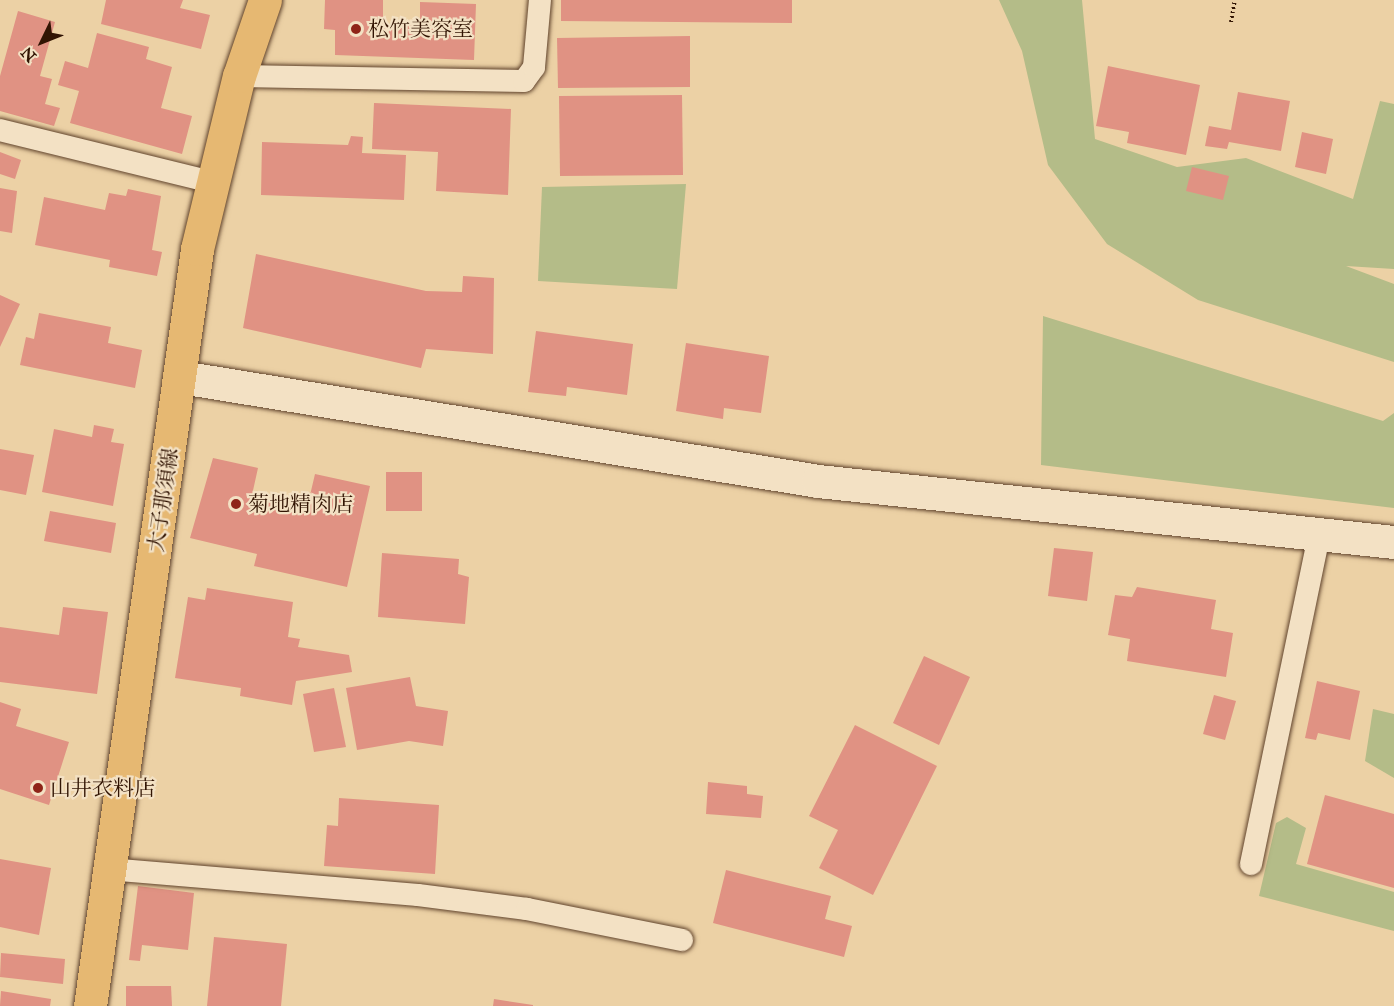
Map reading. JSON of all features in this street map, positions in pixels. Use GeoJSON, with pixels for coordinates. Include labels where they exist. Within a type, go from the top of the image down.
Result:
{"type":"FeatureCollection","features":[{"type":"Feature","properties":{"kind":"main road","name":"大子那須線"},"geometry":{"type":"LineString","coordinates":[[90,1006],[108,869],[212,182],[239,76],[265,0]]}},
{"type":"Feature","properties":{"kind":"street"},"geometry":{"type":"LineString","coordinates":[[181,377],[818,481],[1320,532],[1394,542]]}},
{"type":"Feature","properties":{"kind":"lane"},"geometry":{"type":"LineString","coordinates":[[239,76],[524,81],[534,67],[540,0]]}},
{"type":"Feature","properties":{"kind":"lane"},"geometry":{"type":"LineString","coordinates":[[0,130],[212,182]]}},
{"type":"Feature","properties":{"kind":"lane"},"geometry":{"type":"LineString","coordinates":[[1251,864],[1320,532]]}},
{"type":"Feature","properties":{"kind":"lane"},"geometry":{"type":"LineString","coordinates":[[108,869],[418,895],[527,909],[682,940]]}},
{"type":"Feature","properties":{"kind":"path"},"geometry":{"type":"LineString","coordinates":[[1231,22],[1235,0]]}},
{"type":"Feature","properties":{"kind":"green space"},"geometry":{"type":"Polygon","coordinates":[[[999,0],[1082,0],[1095,139],[1177,167],[1246,158],[1353,199],[1380,101],[1394,104],[1394,269],[1346,266],[1394,284],[1394,362],[1198,300],[1107,244],[1048,165],[1022,51],[999,0]]]}},
{"type":"Feature","properties":{"kind":"green space"},"geometry":{"type":"Polygon","coordinates":[[[686,184],[677,289],[538,281],[542,187],[686,184]]]}},
{"type":"Feature","properties":{"kind":"green space"},"geometry":{"type":"Polygon","coordinates":[[[1043,316],[1383,421],[1394,413],[1394,508],[1041,465],[1043,316]]]}},
{"type":"Feature","properties":{"kind":"green space"},"geometry":{"type":"Polygon","coordinates":[[[1373,709],[1394,714],[1394,778],[1365,761],[1373,709]]]}},
{"type":"Feature","properties":{"kind":"green space"},"geometry":{"type":"Polygon","coordinates":[[[1287,817],[1306,828],[1296,864],[1394,892],[1394,931],[1259,896],[1276,823],[1287,817]]]}},
{"type":"Feature","properties":{"kind":"building"},"geometry":{"type":"Polygon","coordinates":[[[106,0],[183,0],[180,8],[210,15],[201,49],[101,24],[106,0]]]}},
{"type":"Feature","properties":{"kind":"building"},"geometry":{"type":"Polygon","coordinates":[[[325,0],[383,0],[383,24],[420,25],[420,2],[476,4],[474,60],[335,55],[335,30],[324,29],[325,0]]]}},
{"type":"Feature","properties":{"kind":"building"},"geometry":{"type":"Polygon","coordinates":[[[561,0],[792,0],[792,23],[561,21],[561,0]]]}},
{"type":"Feature","properties":{"kind":"building"},"geometry":{"type":"Polygon","coordinates":[[[18,11],[55,22],[40,76],[52,79],[45,104],[60,108],[54,126],[0,111],[0,76],[18,11]]]}},
{"type":"Feature","properties":{"kind":"building"},"geometry":{"type":"Polygon","coordinates":[[[97,33],[149,47],[146,59],[172,67],[161,108],[192,116],[182,154],[70,123],[79,91],[58,85],[65,61],[88,68],[97,33]]]}},
{"type":"Feature","properties":{"kind":"building"},"geometry":{"type":"Polygon","coordinates":[[[690,36],[690,87],[558,88],[557,38],[690,36]]]}},
{"type":"Feature","properties":{"kind":"building"},"geometry":{"type":"Polygon","coordinates":[[[1108,66],[1200,85],[1186,155],[1127,143],[1129,132],[1096,126],[1108,66]]]}},
{"type":"Feature","properties":{"kind":"building"},"geometry":{"type":"Polygon","coordinates":[[[1238,92],[1290,101],[1281,151],[1229,142],[1227,149],[1205,146],[1209,126],[1231,130],[1238,92]]]}},
{"type":"Feature","properties":{"kind":"building"},"geometry":{"type":"Polygon","coordinates":[[[682,95],[683,175],[560,176],[559,96],[682,95]]]}},
{"type":"Feature","properties":{"kind":"building"},"geometry":{"type":"Polygon","coordinates":[[[374,103],[511,109],[508,195],[436,191],[438,152],[372,149],[374,103]]]}},
{"type":"Feature","properties":{"kind":"building"},"geometry":{"type":"Polygon","coordinates":[[[1302,132],[1333,139],[1326,174],[1295,167],[1302,132]]]}},
{"type":"Feature","properties":{"kind":"building"},"geometry":{"type":"Polygon","coordinates":[[[351,136],[363,137],[362,153],[406,155],[404,200],[261,195],[262,142],[348,145],[351,136]]]}},
{"type":"Feature","properties":{"kind":"building"},"geometry":{"type":"Polygon","coordinates":[[[0,152],[21,160],[15,179],[0,174],[0,152]]]}},
{"type":"Feature","properties":{"kind":"building"},"geometry":{"type":"Polygon","coordinates":[[[1192,167],[1229,176],[1223,200],[1186,191],[1192,167]]]}},
{"type":"Feature","properties":{"kind":"building"},"geometry":{"type":"Polygon","coordinates":[[[0,188],[17,191],[12,233],[0,231],[0,188]]]}},
{"type":"Feature","properties":{"kind":"building"},"geometry":{"type":"Polygon","coordinates":[[[128,189],[161,196],[152,250],[162,252],[157,276],[109,267],[110,260],[35,245],[44,197],[105,210],[109,193],[126,196],[128,189]]]}},
{"type":"Feature","properties":{"kind":"building"},"geometry":{"type":"Polygon","coordinates":[[[256,254],[426,291],[462,292],[463,276],[494,278],[493,354],[426,349],[421,368],[243,328],[256,254]]]}},
{"type":"Feature","properties":{"kind":"building"},"geometry":{"type":"Polygon","coordinates":[[[0,295],[20,304],[0,347],[0,295]]]}},
{"type":"Feature","properties":{"kind":"building"},"geometry":{"type":"Polygon","coordinates":[[[39,313],[111,327],[108,343],[142,350],[135,388],[20,365],[26,337],[34,339],[39,313]]]}},
{"type":"Feature","properties":{"kind":"building"},"geometry":{"type":"Polygon","coordinates":[[[536,331],[633,344],[627,395],[567,387],[566,396],[528,392],[536,331]]]}},
{"type":"Feature","properties":{"kind":"building"},"geometry":{"type":"Polygon","coordinates":[[[686,343],[769,356],[761,413],[724,408],[723,419],[676,411],[686,343]]]}},
{"type":"Feature","properties":{"kind":"building"},"geometry":{"type":"Polygon","coordinates":[[[94,425],[114,429],[111,442],[124,444],[113,506],[42,492],[54,429],[92,437],[94,425]]]}},
{"type":"Feature","properties":{"kind":"building"},"geometry":{"type":"Polygon","coordinates":[[[0,449],[34,455],[26,495],[0,490],[0,449]]]}},
{"type":"Feature","properties":{"kind":"building"},"geometry":{"type":"Polygon","coordinates":[[[213,458],[258,468],[252,495],[307,508],[315,474],[370,486],[347,587],[254,566],[257,554],[190,538],[213,458]]]}},
{"type":"Feature","properties":{"kind":"building"},"geometry":{"type":"Polygon","coordinates":[[[386,472],[422,472],[422,511],[386,511],[386,472]]]}},
{"type":"Feature","properties":{"kind":"building"},"geometry":{"type":"Polygon","coordinates":[[[50,511],[116,523],[111,553],[44,541],[50,511]]]}},
{"type":"Feature","properties":{"kind":"building"},"geometry":{"type":"Polygon","coordinates":[[[1054,548],[1093,552],[1087,601],[1048,596],[1054,548]]]}},
{"type":"Feature","properties":{"kind":"building"},"geometry":{"type":"Polygon","coordinates":[[[382,553],[459,559],[458,574],[469,577],[465,624],[378,617],[382,553]]]}},
{"type":"Feature","properties":{"kind":"building"},"geometry":{"type":"Polygon","coordinates":[[[1137,587],[1216,600],[1211,629],[1233,633],[1226,677],[1127,661],[1130,639],[1108,635],[1115,595],[1132,597],[1137,587]]]}},
{"type":"Feature","properties":{"kind":"building"},"geometry":{"type":"Polygon","coordinates":[[[207,588],[293,602],[288,637],[300,639],[298,647],[349,655],[352,672],[296,681],[292,705],[240,696],[241,688],[175,678],[188,597],[205,600],[207,588]]]}},
{"type":"Feature","properties":{"kind":"building"},"geometry":{"type":"Polygon","coordinates":[[[63,607],[108,612],[97,694],[0,682],[0,627],[59,635],[63,607]]]}},
{"type":"Feature","properties":{"kind":"building"},"geometry":{"type":"Polygon","coordinates":[[[924,656],[970,677],[939,745],[893,723],[924,656]]]}},
{"type":"Feature","properties":{"kind":"building"},"geometry":{"type":"Polygon","coordinates":[[[410,677],[416,706],[448,711],[443,746],[409,741],[357,750],[346,688],[410,677]]]}},
{"type":"Feature","properties":{"kind":"building"},"geometry":{"type":"Polygon","coordinates":[[[1317,681],[1360,691],[1350,740],[1318,733],[1316,740],[1305,738],[1317,681]]]}},
{"type":"Feature","properties":{"kind":"building"},"geometry":{"type":"Polygon","coordinates":[[[334,688],[346,747],[314,752],[303,694],[334,688]]]}},
{"type":"Feature","properties":{"kind":"building"},"geometry":{"type":"Polygon","coordinates":[[[1214,695],[1236,701],[1225,740],[1203,734],[1214,695]]]}},
{"type":"Feature","properties":{"kind":"building"},"geometry":{"type":"Polygon","coordinates":[[[0,702],[21,709],[16,726],[69,742],[49,805],[0,789],[0,702]]]}},
{"type":"Feature","properties":{"kind":"building"},"geometry":{"type":"Polygon","coordinates":[[[855,725],[937,766],[873,895],[819,868],[838,830],[809,816],[855,725]]]}},
{"type":"Feature","properties":{"kind":"building"},"geometry":{"type":"Polygon","coordinates":[[[708,782],[747,786],[747,794],[763,796],[761,818],[706,814],[708,782]]]}},
{"type":"Feature","properties":{"kind":"building"},"geometry":{"type":"Polygon","coordinates":[[[1325,795],[1394,814],[1394,888],[1307,864],[1325,795]]]}},
{"type":"Feature","properties":{"kind":"building"},"geometry":{"type":"Polygon","coordinates":[[[339,798],[439,805],[435,874],[324,866],[327,825],[338,826],[339,798]]]}},
{"type":"Feature","properties":{"kind":"building"},"geometry":{"type":"Polygon","coordinates":[[[0,859],[51,868],[39,935],[0,927],[0,859]]]}},
{"type":"Feature","properties":{"kind":"building"},"geometry":{"type":"Polygon","coordinates":[[[726,870],[831,896],[825,919],[852,926],[844,957],[713,923],[726,870]]]}},
{"type":"Feature","properties":{"kind":"building"},"geometry":{"type":"Polygon","coordinates":[[[138,886],[194,893],[188,950],[142,945],[140,961],[129,960],[138,886]]]}},
{"type":"Feature","properties":{"kind":"building"},"geometry":{"type":"Polygon","coordinates":[[[214,937],[287,944],[281,1006],[207,1006],[214,937]]]}},
{"type":"Feature","properties":{"kind":"building"},"geometry":{"type":"Polygon","coordinates":[[[1,953],[65,959],[63,984],[0,977],[1,953]]]}},
{"type":"Feature","properties":{"kind":"building"},"geometry":{"type":"Polygon","coordinates":[[[126,986],[171,986],[172,1006],[126,1006],[126,986]]]}},
{"type":"Feature","properties":{"kind":"building"},"geometry":{"type":"Polygon","coordinates":[[[1,991],[51,999],[50,1006],[0,1006],[1,991]]]}},
{"type":"Feature","properties":{"kind":"building"},"geometry":{"type":"Polygon","coordinates":[[[494,999],[533,1005],[533,1006],[493,1006],[494,999]]]}},
{"type":"Feature","properties":{"kind":"place","name":"松竹美容室"},"geometry":{"type":"Point","coordinates":[356,29]}},
{"type":"Feature","properties":{"kind":"place","name":"菊地精肉店"},"geometry":{"type":"Point","coordinates":[236,504]}},
{"type":"Feature","properties":{"kind":"place","name":"山井衣料店"},"geometry":{"type":"Point","coordinates":[38,788]}}]}
